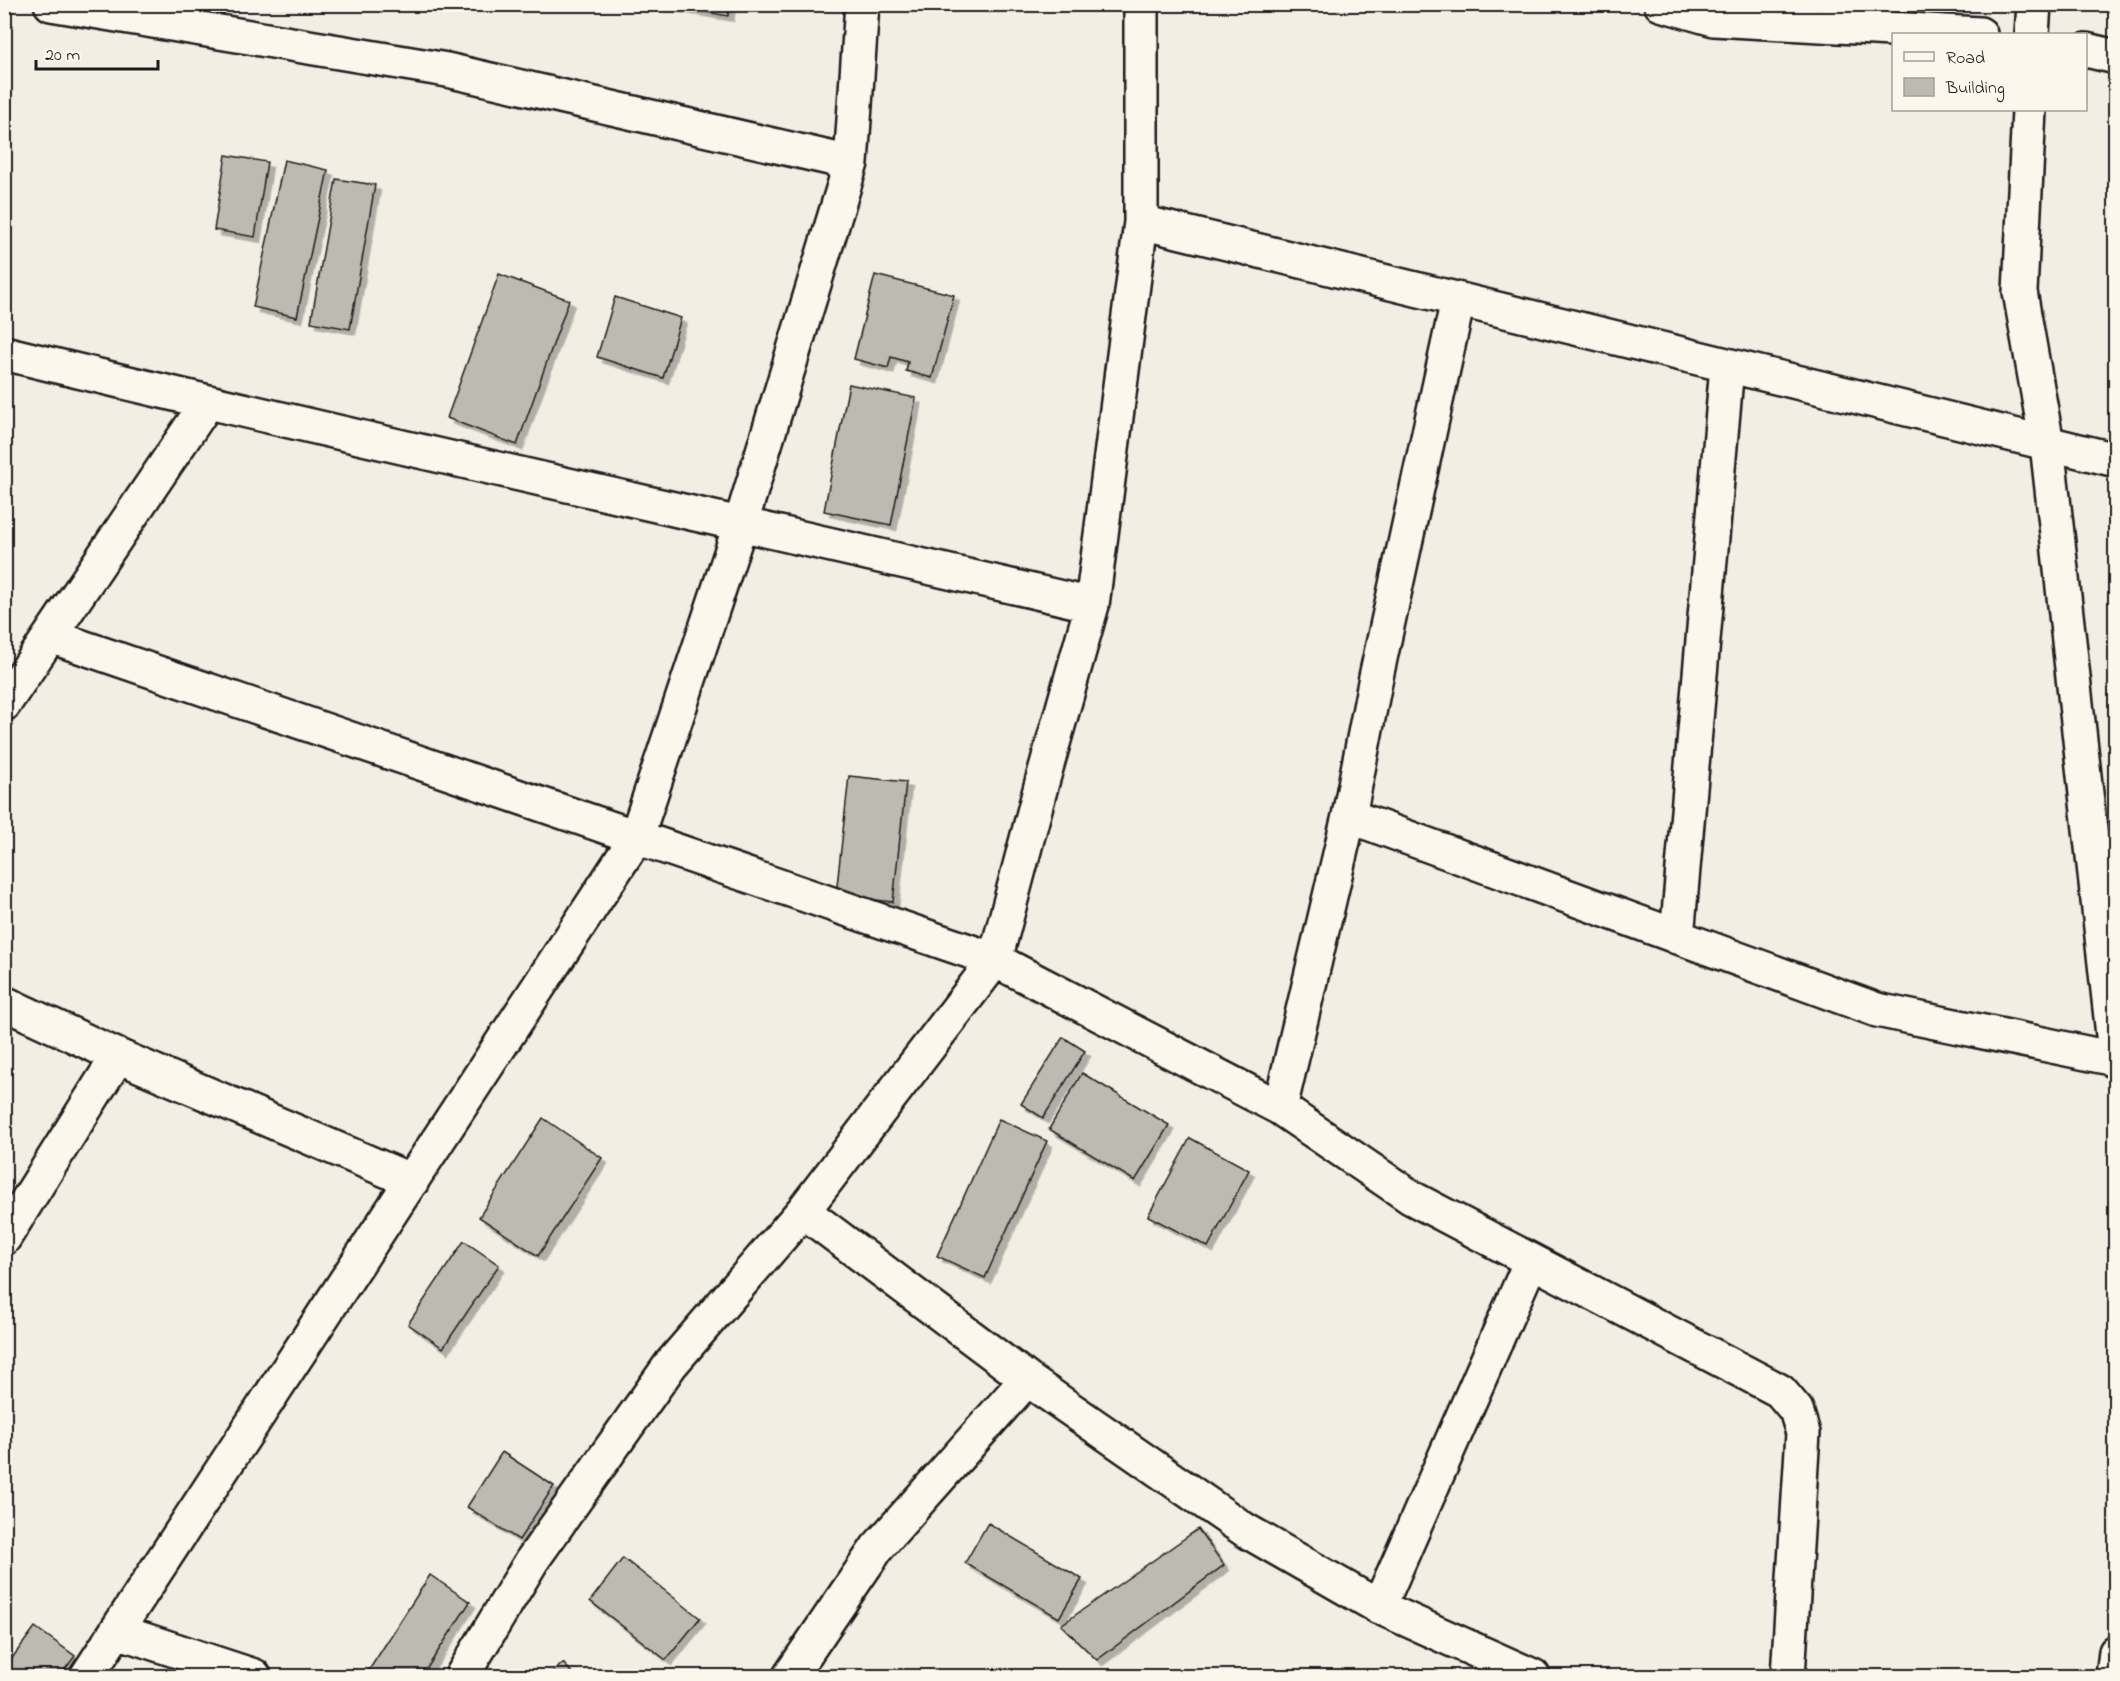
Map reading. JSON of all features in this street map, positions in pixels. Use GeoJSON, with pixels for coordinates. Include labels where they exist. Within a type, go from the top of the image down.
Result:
{"type":"FeatureCollection","features":[{"type":"Feature","properties":{"kind":"street"},"geometry":{"type":"LineString","coordinates":[[51,4],[447,70],[851,163]]}},
{"type":"Feature","properties":{"kind":"street"},"geometry":{"type":"LineString","coordinates":[[87,1677],[636,838],[741,523],[851,163],[862,4]]}},
{"type":"Feature","properties":{"kind":"street"},"geometry":{"type":"LineString","coordinates":[[462,1677],[533,1558],[671,1364],[803,1211],[995,960],[1092,605],[1141,222],[1141,4]]}},
{"type":"Feature","properties":{"kind":"street"},"geometry":{"type":"LineString","coordinates":[[1661,4],[1714,19],[1962,33]]}},
{"type":"Feature","properties":{"kind":"street"},"geometry":{"type":"LineString","coordinates":[[2032,33],[2034,4]]}},
{"type":"Feature","properties":{"kind":"street"},"geometry":{"type":"LineString","coordinates":[[2087,50],[2115,57]]}},
{"type":"Feature","properties":{"kind":"street"},"geometry":{"type":"LineString","coordinates":[[1349,816],[1877,1010],[2115,1061],[2047,444],[2020,292],[2029,111]]}},
{"type":"Feature","properties":{"kind":"street"},"geometry":{"type":"LineString","coordinates":[[1141,222],[2115,460]]}},
{"type":"Feature","properties":{"kind":"street"},"geometry":{"type":"LineString","coordinates":[[1280,1108],[1349,816],[1376,677],[1458,300]]}},
{"type":"Feature","properties":{"kind":"street"},"geometry":{"type":"LineString","coordinates":[[4,353],[207,403],[741,523],[1092,605]]}},
{"type":"Feature","properties":{"kind":"street"},"geometry":{"type":"LineString","coordinates":[[1677,937],[1727,366]]}},
{"type":"Feature","properties":{"kind":"street"},"geometry":{"type":"LineString","coordinates":[[4,704],[207,403]]}},
{"type":"Feature","properties":{"kind":"street"},"geometry":{"type":"LineString","coordinates":[[50,636],[995,960],[1280,1108],[1412,1198],[1780,1391],[1796,1410],[1803,1433],[1788,1677]]}},
{"type":"Feature","properties":{"kind":"street"},"geometry":{"type":"LineString","coordinates":[[4,1003],[118,1056],[412,1181]]}},
{"type":"Feature","properties":{"kind":"street"},"geometry":{"type":"LineString","coordinates":[[4,1238],[118,1056]]}},
{"type":"Feature","properties":{"kind":"street"},"geometry":{"type":"LineString","coordinates":[[803,1211],[1027,1379],[1245,1530],[1379,1607],[1533,1677]]}},
{"type":"Feature","properties":{"kind":"street"},"geometry":{"type":"LineString","coordinates":[[1379,1607],[1531,1261]]}},
{"type":"Feature","properties":{"kind":"street"},"geometry":{"type":"LineString","coordinates":[[790,1677],[877,1548],[1027,1379]]}},
{"type":"Feature","properties":{"kind":"street"},"geometry":{"type":"LineString","coordinates":[[117,1631],[254,1677]]}},
{"type":"Feature","properties":{"kind":"street"},"geometry":{"type":"LineString","coordinates":[[2113,1677],[2115,1652]]}},
{"type":"Feature","properties":{"kind":"building"},"geometry":{"type":"Polygon","coordinates":[[[660,4],[730,4],[728,16],[660,4]]]}},
{"type":"Feature","properties":{"kind":"building"},"geometry":{"type":"Polygon","coordinates":[[[226,155],[267,162],[255,237],[214,230],[226,155]]]}},
{"type":"Feature","properties":{"kind":"building"},"geometry":{"type":"Polygon","coordinates":[[[284,160],[328,170],[297,317],[253,307],[284,160]]]}},
{"type":"Feature","properties":{"kind":"building"},"geometry":{"type":"Polygon","coordinates":[[[336,179],[375,185],[350,329],[311,322],[336,179]]]}},
{"type":"Feature","properties":{"kind":"building"},"geometry":{"type":"Polygon","coordinates":[[[499,274],[569,300],[517,445],[447,418],[499,274]]]}},
{"type":"Feature","properties":{"kind":"building"},"geometry":{"type":"Polygon","coordinates":[[[875,275],[954,295],[932,378],[906,371],[908,362],[891,357],[888,368],[854,359],[875,275]]]}},
{"type":"Feature","properties":{"kind":"building"},"geometry":{"type":"Polygon","coordinates":[[[615,297],[681,318],[663,378],[597,357],[615,297]]]}},
{"type":"Feature","properties":{"kind":"building"},"geometry":{"type":"Polygon","coordinates":[[[849,384],[916,398],[891,525],[824,511],[849,384]]]}},
{"type":"Feature","properties":{"kind":"building"},"geometry":{"type":"Polygon","coordinates":[[[849,776],[906,782],[893,902],[836,895],[849,776]]]}},
{"type":"Feature","properties":{"kind":"building"},"geometry":{"type":"Polygon","coordinates":[[[1063,1037],[1085,1051],[1043,1118],[1021,1104],[1063,1037]]]}},
{"type":"Feature","properties":{"kind":"building"},"geometry":{"type":"Polygon","coordinates":[[[1082,1073],[1169,1125],[1135,1181],[1049,1129],[1082,1073]]]}},
{"type":"Feature","properties":{"kind":"building"},"geometry":{"type":"Polygon","coordinates":[[[543,1118],[602,1158],[538,1256],[479,1217],[543,1118]]]}},
{"type":"Feature","properties":{"kind":"building"},"geometry":{"type":"Polygon","coordinates":[[[999,1119],[1047,1141],[985,1278],[937,1256],[999,1119]]]}},
{"type":"Feature","properties":{"kind":"building"},"geometry":{"type":"Polygon","coordinates":[[[1190,1138],[1249,1170],[1208,1247],[1148,1216],[1190,1138]]]}},
{"type":"Feature","properties":{"kind":"building"},"geometry":{"type":"Polygon","coordinates":[[[464,1241],[499,1265],[443,1348],[408,1324],[464,1241]]]}},
{"type":"Feature","properties":{"kind":"building"},"geometry":{"type":"Polygon","coordinates":[[[502,1452],[554,1486],[519,1540],[467,1507],[502,1452]]]}},
{"type":"Feature","properties":{"kind":"building"},"geometry":{"type":"Polygon","coordinates":[[[988,1523],[1082,1579],[1059,1618],[965,1563],[988,1523]]]}},
{"type":"Feature","properties":{"kind":"building"},"geometry":{"type":"Polygon","coordinates":[[[1198,1529],[1224,1565],[1097,1660],[1061,1625],[1198,1529]]]}},
{"type":"Feature","properties":{"kind":"building"},"geometry":{"type":"Polygon","coordinates":[[[623,1558],[700,1618],[666,1660],[590,1601],[623,1558]]]}},
{"type":"Feature","properties":{"kind":"building"},"geometry":{"type":"Polygon","coordinates":[[[430,1575],[470,1602],[422,1676],[379,1676],[369,1670],[430,1575]]]}},
{"type":"Feature","properties":{"kind":"building"},"geometry":{"type":"Polygon","coordinates":[[[35,1627],[75,1656],[60,1676],[4,1676],[4,1669],[35,1627]]]}},
{"type":"Feature","properties":{"kind":"building"},"geometry":{"type":"Polygon","coordinates":[[[563,1663],[575,1676],[548,1676],[563,1663]]]}}]}
